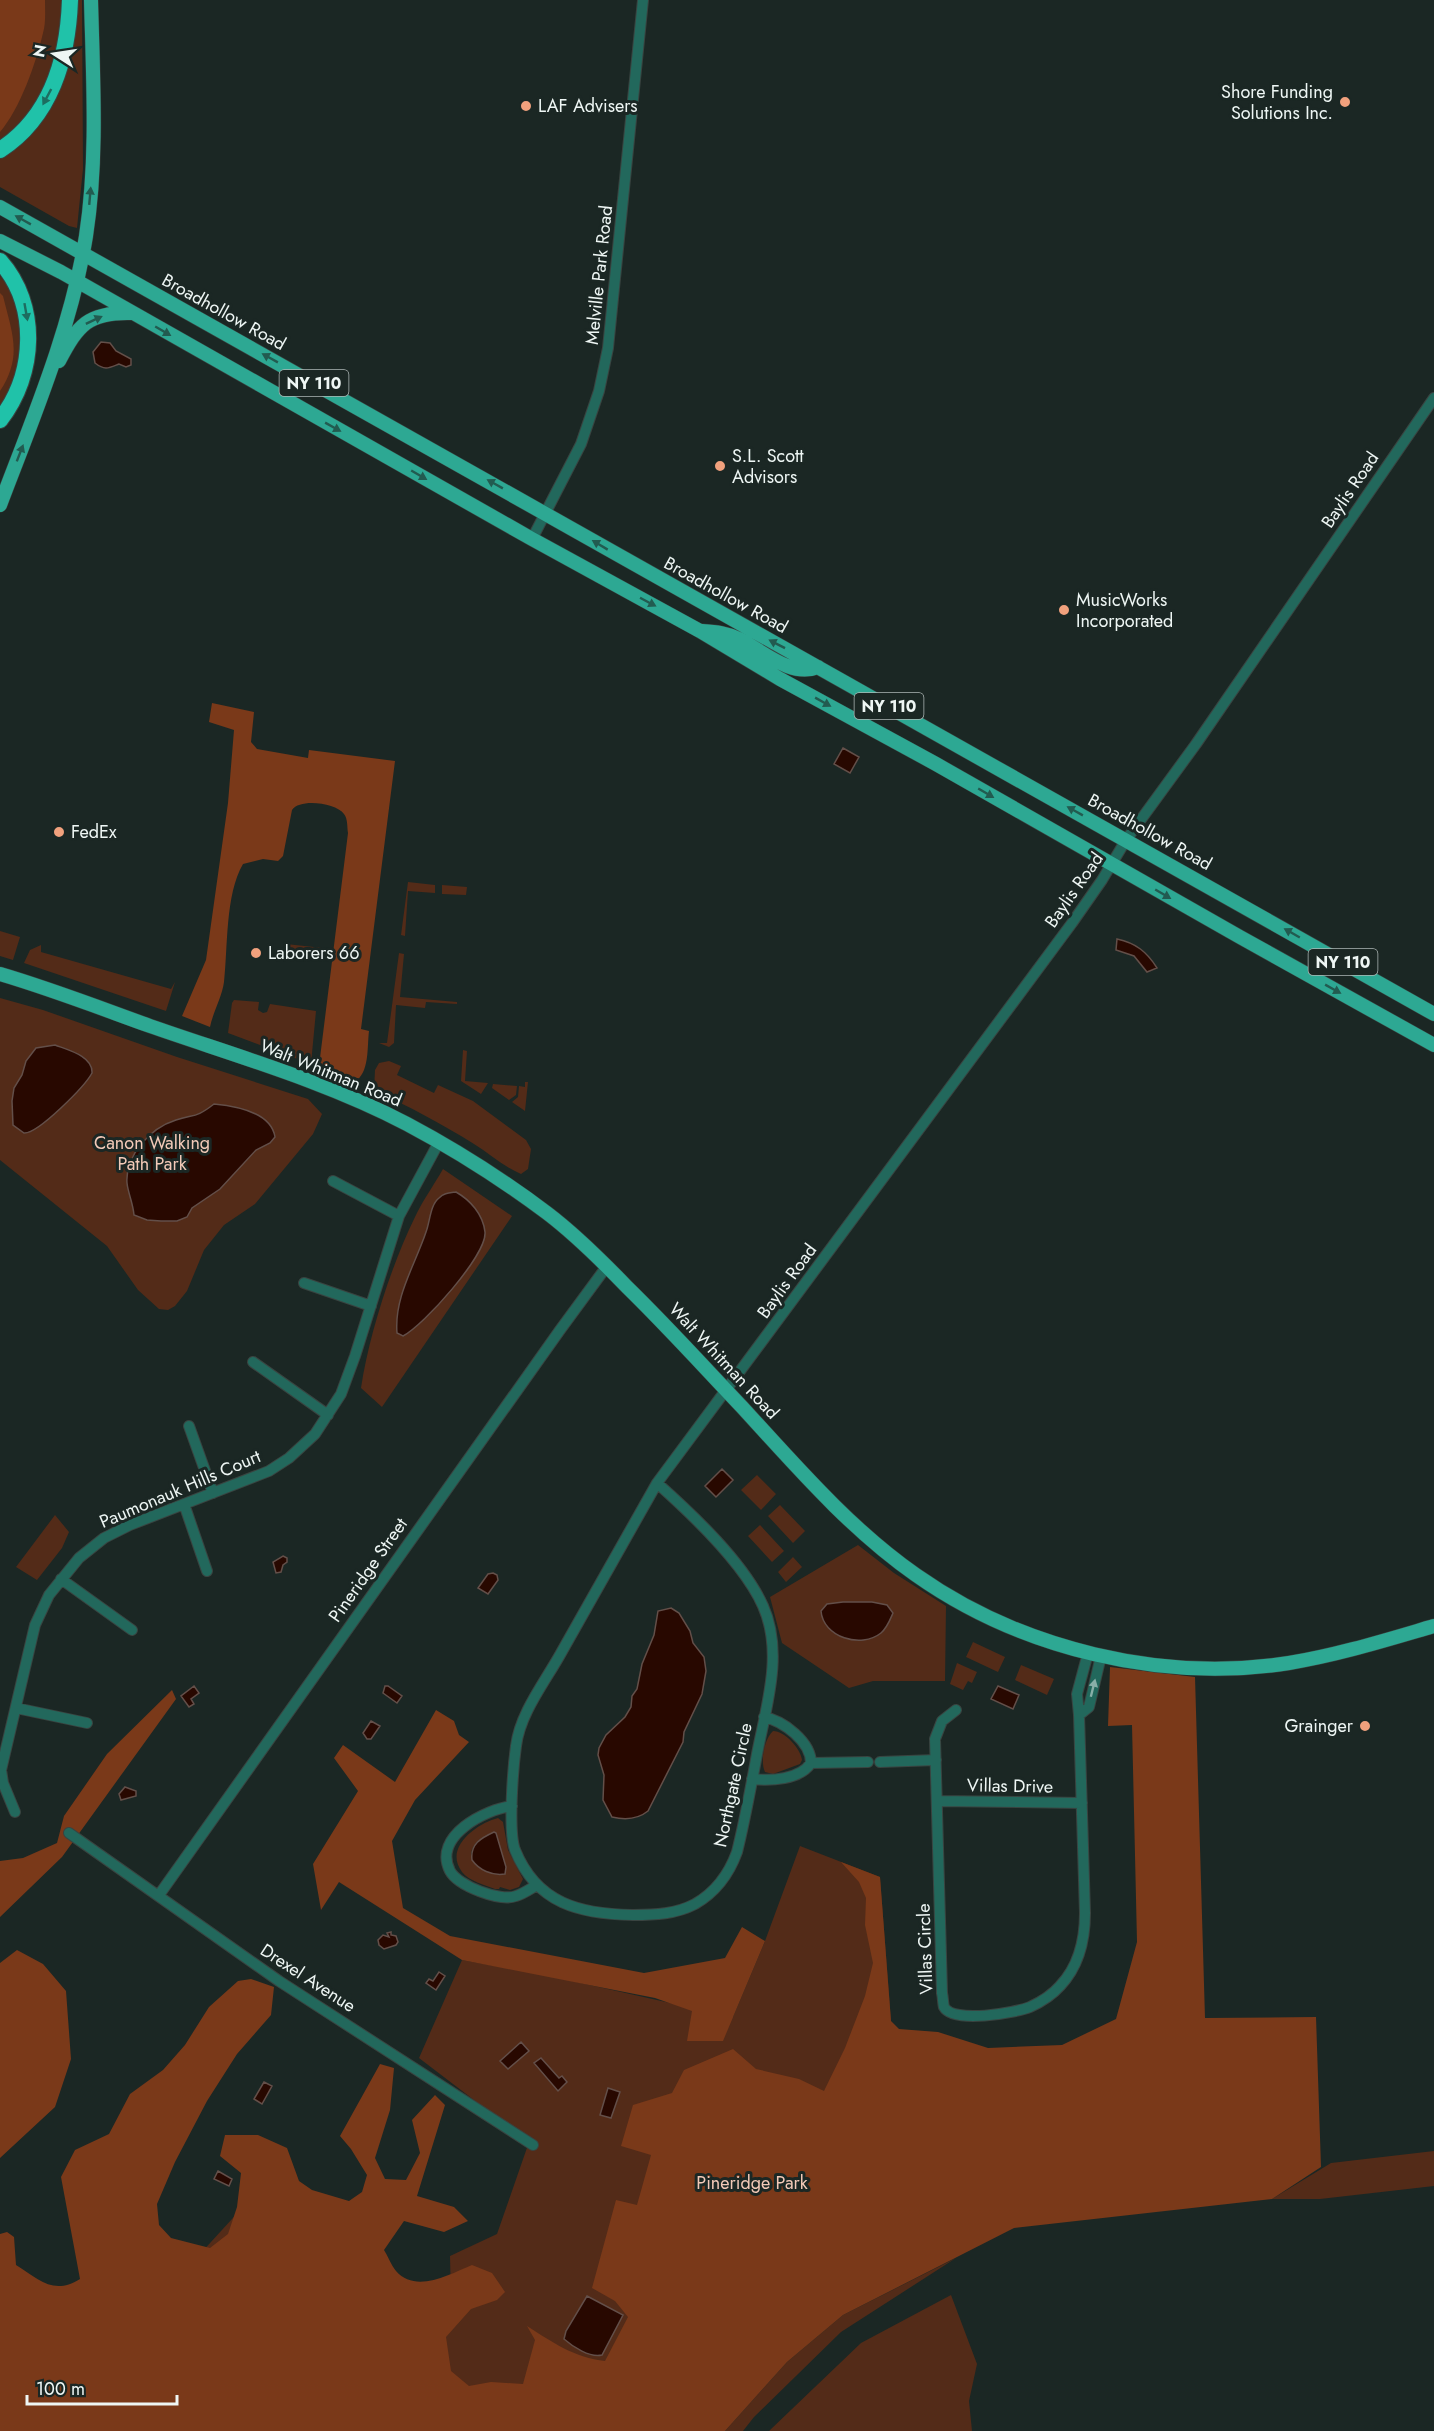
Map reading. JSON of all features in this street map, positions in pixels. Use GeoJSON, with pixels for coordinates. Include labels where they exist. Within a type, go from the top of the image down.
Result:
{"type":"FeatureCollection","features":[{"type":"Feature","properties":{"kind":"highway"},"geometry":{"type":"LineString","coordinates":[[0,150],[15,140],[34,122],[51,91],[63,58],[70,0]]}},
{"type":"Feature","properties":{"kind":"highway"},"geometry":{"type":"LineString","coordinates":[[0,261],[16,282],[26,308],[28,334],[26,360],[18,390],[0,420]]}},
{"type":"Feature","properties":{"kind":"main road"},"geometry":{"type":"LineString","coordinates":[[0,505],[39,401],[72,302],[82,254],[90,199],[93,146],[91,0]]}},
{"type":"Feature","properties":{"kind":"main road","name":"Broadhollow Road"},"geometry":{"type":"LineString","coordinates":[[0,207],[1434,1014]]}},
{"type":"Feature","properties":{"kind":"main road","name":"NY 110"},"geometry":{"type":"LineString","coordinates":[[0,241],[531,539],[700,631],[1434,1045]]}},
{"type":"Feature","properties":{"kind":"main road"},"geometry":{"type":"LineString","coordinates":[[39,401],[73,334],[93,319],[110,313],[132,314]]}},
{"type":"Feature","properties":{"kind":"main road"},"geometry":{"type":"LineString","coordinates":[[700,631],[721,632],[796,669],[818,667]]}},
{"type":"Feature","properties":{"kind":"main road","name":"Walt Whitman Road"},"geometry":{"type":"LineString","coordinates":[[0,974],[218,1047],[317,1085],[396,1118],[487,1170],[546,1213],[607,1266],[660,1317],[818,1489],[864,1534],[916,1575],[983,1615],[1034,1636],[1094,1654],[1191,1668],[1258,1667],[1329,1656],[1434,1626]]}},
{"type":"Feature","properties":{"kind":"street","name":"Melville Park Road"},"geometry":{"type":"LineString","coordinates":[[531,539],[581,444],[598,391],[608,348],[643,0]]}},
{"type":"Feature","properties":{"kind":"street","name":"Baylis Road"},"geometry":{"type":"LineString","coordinates":[[726,1390],[1072,923],[1112,865],[1126,840],[1196,744],[1434,398]]}},
{"type":"Feature","properties":{"kind":"street","name":"Paumonauk Hills Court"},"geometry":{"type":"LineString","coordinates":[[15,1812],[3,1783],[1,1770],[34,1625],[49,1595],[79,1558],[104,1538],[130,1525],[259,1475],[289,1458],[315,1434],[341,1394],[399,1215],[439,1142]]}},
{"type":"Feature","properties":{"kind":"street"},"geometry":{"type":"LineString","coordinates":[[333,1181],[399,1215]]}},
{"type":"Feature","properties":{"kind":"street","name":"Pineridge Street"},"geometry":{"type":"LineString","coordinates":[[159,1895],[418,1528],[607,1266]]}},
{"type":"Feature","properties":{"kind":"street"},"geometry":{"type":"LineString","coordinates":[[304,1283],[371,1306]]}},
{"type":"Feature","properties":{"kind":"street"},"geometry":{"type":"LineString","coordinates":[[253,1362],[328,1415]]}},
{"type":"Feature","properties":{"kind":"street","name":"Northgate Circle"},"geometry":{"type":"LineString","coordinates":[[657,1483],[753,1585],[764,1608],[773,1644],[773,1667],[737,1852],[731,1868],[711,1892],[697,1903],[679,1911],[658,1915],[614,1915],[572,1907],[556,1900],[537,1885],[525,1869],[514,1848],[511,1825],[518,1732],[657,1483],[726,1390]]}},
{"type":"Feature","properties":{"kind":"street"},"geometry":{"type":"LineString","coordinates":[[189,1426],[213,1493]]}},
{"type":"Feature","properties":{"kind":"street"},"geometry":{"type":"LineString","coordinates":[[184,1504],[207,1571]]}},
{"type":"Feature","properties":{"kind":"street"},"geometry":{"type":"LineString","coordinates":[[61,1579],[132,1630]]}},
{"type":"Feature","properties":{"kind":"street","name":"Villas Circle"},"geometry":{"type":"LineString","coordinates":[[956,1710],[942,1721],[935,1739],[942,1993],[944,2007],[950,2013],[999,2015],[1030,2007],[1047,1998],[1060,1986],[1074,1966],[1082,1945],[1085,1930],[1077,1694],[1094,1654]]}},
{"type":"Feature","properties":{"kind":"street"},"geometry":{"type":"LineString","coordinates":[[16,1708],[87,1723]]}},
{"type":"Feature","properties":{"kind":"street"},"geometry":{"type":"LineString","coordinates":[[752,1779],[766,1781],[804,1772],[811,1763],[808,1748],[790,1730],[775,1719],[764,1717]]}},
{"type":"Feature","properties":{"kind":"street"},"geometry":{"type":"LineString","coordinates":[[880,1762],[936,1760]]}},
{"type":"Feature","properties":{"kind":"street"},"geometry":{"type":"LineString","coordinates":[[811,1763],[868,1762]]}},
{"type":"Feature","properties":{"kind":"street","name":"Villas Drive"},"geometry":{"type":"LineString","coordinates":[[937,1801],[1082,1803]]}},
{"type":"Feature","properties":{"kind":"street"},"geometry":{"type":"LineString","coordinates":[[512,1806],[482,1815],[463,1827],[449,1847],[447,1861],[450,1871],[459,1881],[470,1887],[503,1898],[516,1897],[537,1885]]}},
{"type":"Feature","properties":{"kind":"street","name":"Drexel Avenue"},"geometry":{"type":"LineString","coordinates":[[69,1833],[279,1981],[533,2145]]}},
{"type":"Feature","properties":{"kind":"green space"},"geometry":{"type":"Polygon","coordinates":[[[0,0],[64,0],[56,57],[47,85],[27,120],[0,142],[0,0]]]}},
{"type":"Feature","properties":{"kind":"green space"},"geometry":{"type":"Polygon","coordinates":[[[0,0],[45,0],[45,13],[44,29],[32,71],[21,98],[0,132],[0,0]]]}},
{"type":"Feature","properties":{"kind":"green space"},"geometry":{"type":"Polygon","coordinates":[[[76,0],[82,0],[83,169],[77,228],[69,226],[0,187],[0,158],[30,135],[51,105],[76,0]]]}},
{"type":"Feature","properties":{"kind":"green space"},"geometry":{"type":"Polygon","coordinates":[[[0,276],[7,281],[17,300],[23,333],[20,359],[12,384],[0,408],[0,276]]]}},
{"type":"Feature","properties":{"kind":"green space"},"geometry":{"type":"Polygon","coordinates":[[[0,293],[3,296],[14,344],[11,367],[0,391],[0,293]]]}},
{"type":"Feature","properties":{"kind":"green space"},"geometry":{"type":"Polygon","coordinates":[[[212,703],[254,712],[251,742],[257,749],[308,758],[309,750],[395,761],[361,1029],[369,1031],[367,1059],[363,1073],[354,1082],[319,1066],[348,833],[345,816],[334,807],[318,803],[296,806],[292,810],[283,856],[278,861],[263,859],[243,864],[237,877],[230,906],[223,988],[210,1027],[182,1016],[206,960],[228,803],[234,730],[209,722],[212,703]]]}},
{"type":"Feature","properties":{"kind":"green space"},"geometry":{"type":"Polygon","coordinates":[[[408,882],[435,885],[435,893],[408,891],[405,936],[401,935],[408,882]]]}},
{"type":"Feature","properties":{"kind":"green space"},"geometry":{"type":"Polygon","coordinates":[[[442,885],[467,887],[466,895],[442,894],[442,885]]]}},
{"type":"Feature","properties":{"kind":"green space"},"geometry":{"type":"Polygon","coordinates":[[[0,931],[20,937],[13,960],[0,956],[0,931]]]}},
{"type":"Feature","properties":{"kind":"green space"},"geometry":{"type":"Polygon","coordinates":[[[286,944],[323,948],[324,956],[285,951],[286,944]]]}},
{"type":"Feature","properties":{"kind":"green space"},"geometry":{"type":"Polygon","coordinates":[[[41,945],[41,952],[171,989],[175,982],[166,1011],[24,963],[30,950],[41,945]]]}},
{"type":"Feature","properties":{"kind":"green space"},"geometry":{"type":"Polygon","coordinates":[[[399,953],[404,954],[400,997],[457,1002],[457,1004],[426,1002],[425,1008],[396,1005],[394,1043],[389,1047],[379,1043],[387,1043],[399,953]]]}},
{"type":"Feature","properties":{"kind":"green space","name":"Canon Walking Path Park"},"geometry":{"type":"Polygon","coordinates":[[[0,998],[43,1010],[177,1057],[308,1099],[322,1114],[313,1134],[255,1204],[224,1225],[204,1250],[187,1291],[175,1306],[168,1310],[159,1309],[138,1290],[107,1246],[0,1160],[0,998]]]}},
{"type":"Feature","properties":{"kind":"green space"},"geometry":{"type":"Polygon","coordinates":[[[234,1000],[259,1002],[258,1010],[263,1013],[267,1012],[270,1004],[316,1011],[311,1064],[228,1033],[234,1000]]]}},
{"type":"Feature","properties":{"kind":"green space"},"geometry":{"type":"Polygon","coordinates":[[[463,1050],[467,1051],[465,1081],[488,1083],[481,1094],[461,1081],[463,1050]]]}},
{"type":"Feature","properties":{"kind":"green space"},"geometry":{"type":"Polygon","coordinates":[[[389,1061],[401,1066],[397,1075],[434,1093],[438,1085],[473,1101],[526,1140],[531,1149],[528,1169],[521,1174],[515,1171],[438,1122],[374,1091],[375,1070],[379,1063],[389,1061]]]}},
{"type":"Feature","properties":{"kind":"green space"},"geometry":{"type":"Polygon","coordinates":[[[525,1082],[528,1082],[525,1111],[512,1102],[518,1097],[519,1086],[525,1087],[525,1082]]]}},
{"type":"Feature","properties":{"kind":"green space"},"geometry":{"type":"Polygon","coordinates":[[[493,1084],[517,1086],[516,1095],[509,1100],[492,1088],[493,1084]]]}},
{"type":"Feature","properties":{"kind":"green space"},"geometry":{"type":"Polygon","coordinates":[[[443,1169],[512,1216],[382,1407],[361,1388],[369,1346],[389,1279],[406,1236],[421,1205],[443,1169]]]}},
{"type":"Feature","properties":{"kind":"green space"},"geometry":{"type":"Polygon","coordinates":[[[757,1475],[776,1494],[761,1510],[741,1490],[757,1475]]]}},
{"type":"Feature","properties":{"kind":"green space"},"geometry":{"type":"Polygon","coordinates":[[[780,1505],[805,1531],[793,1543],[768,1516],[780,1505]]]}},
{"type":"Feature","properties":{"kind":"green space"},"geometry":{"type":"Polygon","coordinates":[[[55,1515],[69,1532],[62,1548],[37,1580],[16,1567],[55,1515]]]}},
{"type":"Feature","properties":{"kind":"green space"},"geometry":{"type":"Polygon","coordinates":[[[760,1525],[784,1551],[772,1562],[748,1536],[760,1525]]]}},
{"type":"Feature","properties":{"kind":"green space"},"geometry":{"type":"Polygon","coordinates":[[[858,1545],[894,1573],[946,1606],[945,1681],[873,1681],[849,1688],[782,1643],[770,1597],[858,1545]]]}},
{"type":"Feature","properties":{"kind":"green space"},"geometry":{"type":"Polygon","coordinates":[[[793,1557],[802,1567],[786,1582],[778,1572],[793,1557]]]}},
{"type":"Feature","properties":{"kind":"green space"},"geometry":{"type":"Polygon","coordinates":[[[973,1642],[1005,1657],[998,1672],[966,1657],[973,1642]]]}},
{"type":"Feature","properties":{"kind":"green space"},"geometry":{"type":"Polygon","coordinates":[[[957,1663],[977,1672],[972,1683],[968,1681],[963,1690],[950,1684],[957,1663]]]}},
{"type":"Feature","properties":{"kind":"green space"},"geometry":{"type":"Polygon","coordinates":[[[1021,1665],[1054,1679],[1047,1695],[1015,1680],[1021,1665]]]}},
{"type":"Feature","properties":{"kind":"green space"},"geometry":{"type":"Polygon","coordinates":[[[1110,1667],[1195,1677],[1205,2018],[1316,2017],[1321,2167],[1272,2199],[1014,2228],[843,2315],[787,2362],[725,2431],[0,2431],[0,2234],[7,2232],[14,2237],[16,2265],[39,2280],[54,2286],[62,2286],[80,2279],[61,2177],[75,2150],[109,2134],[130,2094],[163,2070],[185,2045],[209,2007],[238,1981],[251,1979],[274,1987],[271,2015],[237,2054],[207,2101],[175,2162],[157,2204],[159,2225],[171,2238],[210,2248],[228,2234],[237,2207],[241,2173],[220,2156],[225,2135],[258,2135],[287,2148],[299,2181],[312,2190],[349,2201],[362,2192],[367,2175],[340,2136],[380,2064],[394,2068],[390,2110],[375,2158],[385,2179],[406,2180],[420,2153],[412,2120],[435,2095],[445,2105],[417,2196],[454,2207],[468,2221],[444,2232],[404,2221],[384,2250],[396,2271],[404,2278],[423,2282],[444,2277],[472,2265],[492,2273],[505,2292],[497,2300],[471,2309],[446,2337],[451,2371],[469,2386],[491,2382],[523,2384],[535,2340],[527,2326],[574,2353],[605,2361],[628,2317],[615,2301],[592,2288],[616,2200],[637,2205],[651,2155],[621,2146],[633,2105],[672,2093],[684,2070],[733,2049],[756,2069],[799,2079],[824,2091],[845,2048],[865,1996],[873,1963],[865,1925],[866,1898],[859,1882],[841,1862],[880,1877],[891,2021],[899,2029],[938,2032],[988,2048],[1062,2045],[1116,2019],[1137,1942],[1132,1725],[1108,1726],[1110,1667]]]}},
{"type":"Feature","properties":{"kind":"green space"},"geometry":{"type":"Polygon","coordinates":[[[172,1690],[176,1699],[62,1857],[0,1917],[0,1861],[23,1858],[57,1843],[64,1816],[107,1754],[172,1690]]]}},
{"type":"Feature","properties":{"kind":"green space"},"geometry":{"type":"Polygon","coordinates":[[[436,1710],[454,1721],[459,1735],[469,1742],[415,1800],[392,1841],[403,1908],[450,1936],[644,1973],[725,1958],[742,1927],[765,1941],[723,2041],[687,2041],[692,2011],[655,1998],[462,1960],[339,1882],[321,1910],[313,1864],[358,1791],[334,1758],[343,1745],[395,1782],[436,1710]]]}},
{"type":"Feature","properties":{"kind":"green space"},"geometry":{"type":"Polygon","coordinates":[[[773,1731],[792,1741],[802,1760],[800,1764],[773,1774],[765,1772],[763,1757],[765,1745],[773,1731]]]}},
{"type":"Feature","properties":{"kind":"green space"},"geometry":{"type":"Polygon","coordinates":[[[498,1818],[503,1822],[508,1850],[523,1879],[519,1887],[510,1890],[500,1887],[495,1889],[482,1884],[465,1875],[457,1863],[457,1854],[465,1838],[498,1818]],[[494,1832],[473,1847],[471,1855],[503,1859],[494,1832]]]}},
{"type":"Feature","properties":{"kind":"green space","name":"Pineridge Park"},"geometry":{"type":"Polygon","coordinates":[[[800,1846],[880,1877],[891,2021],[707,2431],[0,2431],[0,2271],[115,2347],[263,2185],[372,2278],[451,2299],[450,2256],[497,2234],[529,2142],[419,2058],[462,1960],[545,1975],[733,2017],[765,1941],[800,1846]]]}},
{"type":"Feature","properties":{"kind":"green space"},"geometry":{"type":"Polygon","coordinates":[[[17,1950],[43,1964],[66,1991],[71,2059],[55,2107],[0,2158],[0,1963],[17,1950]]]}},
{"type":"Feature","properties":{"kind":"green space"},"geometry":{"type":"Polygon","coordinates":[[[1434,2151],[1434,2186],[1320,2199],[1272,2199],[1331,2163],[1434,2151]]]}},
{"type":"Feature","properties":{"kind":"green space"},"geometry":{"type":"Polygon","coordinates":[[[956,2258],[841,2332],[754,2417],[743,2431],[725,2431],[787,2362],[843,2315],[956,2258]]]}},
{"type":"Feature","properties":{"kind":"green space"},"geometry":{"type":"Polygon","coordinates":[[[951,2295],[977,2364],[969,2401],[972,2431],[769,2431],[861,2343],[951,2295]]]}},
{"type":"Feature","properties":{"kind":"shaded area"},"geometry":{"type":"Polygon","coordinates":[[[101,342],[110,343],[116,351],[131,359],[131,365],[126,367],[119,364],[110,368],[98,366],[95,363],[93,352],[101,342]]]}},
{"type":"Feature","properties":{"kind":"shaded area"},"geometry":{"type":"Polygon","coordinates":[[[843,748],[859,757],[850,773],[834,764],[843,748]]]}},
{"type":"Feature","properties":{"kind":"shaded area"},"geometry":{"type":"Polygon","coordinates":[[[1117,939],[1140,949],[1157,968],[1147,972],[1134,956],[1116,950],[1117,939]]]}},
{"type":"Feature","properties":{"kind":"shaded area"},"geometry":{"type":"Polygon","coordinates":[[[55,1045],[84,1058],[91,1067],[92,1073],[50,1118],[40,1126],[24,1133],[13,1125],[14,1088],[22,1075],[26,1061],[36,1048],[55,1045]]]}},
{"type":"Feature","properties":{"kind":"shaded area"},"geometry":{"type":"Polygon","coordinates":[[[214,1104],[232,1106],[259,1116],[272,1128],[275,1137],[270,1143],[256,1150],[220,1189],[192,1208],[187,1217],[177,1221],[161,1221],[147,1220],[134,1215],[127,1173],[141,1144],[166,1124],[199,1114],[214,1104]]]}},
{"type":"Feature","properties":{"kind":"shaded area"},"geometry":{"type":"Polygon","coordinates":[[[456,1192],[471,1203],[479,1214],[485,1232],[483,1243],[476,1257],[452,1289],[425,1319],[403,1336],[397,1333],[399,1307],[432,1209],[441,1196],[456,1192]]]}},
{"type":"Feature","properties":{"kind":"shaded area"},"geometry":{"type":"Polygon","coordinates":[[[722,1469],[733,1480],[716,1497],[705,1486],[722,1469]]]}},
{"type":"Feature","properties":{"kind":"shaded area"},"geometry":{"type":"Polygon","coordinates":[[[283,1556],[287,1558],[287,1562],[283,1565],[281,1572],[276,1573],[273,1562],[283,1556]]]}},
{"type":"Feature","properties":{"kind":"shaded area"},"geometry":{"type":"Polygon","coordinates":[[[488,1574],[497,1575],[498,1580],[488,1594],[478,1588],[488,1574]]]}},
{"type":"Feature","properties":{"kind":"shaded area"},"geometry":{"type":"Polygon","coordinates":[[[872,1602],[887,1605],[893,1613],[887,1626],[873,1638],[854,1640],[844,1638],[828,1628],[821,1611],[827,1604],[872,1602]]]}},
{"type":"Feature","properties":{"kind":"shaded area"},"geometry":{"type":"Polygon","coordinates":[[[671,1608],[679,1613],[690,1631],[693,1643],[704,1657],[706,1671],[702,1694],[684,1732],[683,1742],[648,1811],[631,1818],[612,1817],[603,1800],[604,1775],[598,1755],[599,1748],[606,1735],[625,1717],[631,1707],[642,1664],[654,1635],[658,1611],[671,1608]]]}},
{"type":"Feature","properties":{"kind":"shaded area"},"geometry":{"type":"Polygon","coordinates":[[[194,1686],[199,1693],[191,1699],[194,1704],[189,1707],[181,1696],[194,1686]]]}},
{"type":"Feature","properties":{"kind":"shaded area"},"geometry":{"type":"Polygon","coordinates":[[[385,1686],[402,1696],[397,1703],[383,1693],[385,1686]]]}},
{"type":"Feature","properties":{"kind":"shaded area"},"geometry":{"type":"Polygon","coordinates":[[[998,1686],[1019,1695],[1013,1709],[991,1699],[998,1686]]]}},
{"type":"Feature","properties":{"kind":"shaded area"},"geometry":{"type":"Polygon","coordinates":[[[371,1721],[380,1726],[371,1739],[367,1739],[363,1733],[371,1721]]]}},
{"type":"Feature","properties":{"kind":"shaded area"},"geometry":{"type":"Polygon","coordinates":[[[125,1787],[136,1791],[136,1796],[121,1800],[119,1794],[125,1787]]]}},
{"type":"Feature","properties":{"kind":"shaded area"},"geometry":{"type":"Polygon","coordinates":[[[494,1832],[506,1867],[505,1874],[486,1871],[472,1860],[475,1846],[481,1839],[494,1832]]]}},
{"type":"Feature","properties":{"kind":"shaded area"},"geometry":{"type":"Polygon","coordinates":[[[391,1932],[391,1935],[396,1936],[398,1942],[384,1949],[379,1945],[378,1940],[383,1935],[389,1937],[387,1933],[391,1932]]]}},
{"type":"Feature","properties":{"kind":"shaded area"},"geometry":{"type":"Polygon","coordinates":[[[439,1972],[445,1976],[436,1990],[426,1983],[429,1979],[433,1981],[439,1972]]]}},
{"type":"Feature","properties":{"kind":"shaded area"},"geometry":{"type":"Polygon","coordinates":[[[521,2042],[529,2051],[508,2069],[500,2061],[521,2042]]]}},
{"type":"Feature","properties":{"kind":"shaded area"},"geometry":{"type":"Polygon","coordinates":[[[541,2058],[559,2078],[562,2076],[567,2082],[558,2091],[534,2063],[541,2058]]]}},
{"type":"Feature","properties":{"kind":"shaded area"},"geometry":{"type":"Polygon","coordinates":[[[264,2082],[272,2086],[262,2104],[254,2099],[264,2082]]]}},
{"type":"Feature","properties":{"kind":"shaded area"},"geometry":{"type":"Polygon","coordinates":[[[608,2088],[620,2092],[611,2118],[600,2115],[608,2088]]]}},
{"type":"Feature","properties":{"kind":"shaded area"},"geometry":{"type":"Polygon","coordinates":[[[218,2171],[232,2179],[229,2186],[214,2179],[218,2171]]]}},
{"type":"Feature","properties":{"kind":"shaded area"},"geometry":{"type":"Polygon","coordinates":[[[587,2296],[623,2315],[602,2355],[587,2353],[564,2339],[566,2331],[587,2296]]]}},
{"type":"Feature","properties":{"kind":"place","name":"Shore Funding Solutions Inc."},"geometry":{"type":"Point","coordinates":[1345,102]}},
{"type":"Feature","properties":{"kind":"place","name":"LAF Advisers"},"geometry":{"type":"Point","coordinates":[526,106]}},
{"type":"Feature","properties":{"kind":"place","name":"S.L. Scott Advisors"},"geometry":{"type":"Point","coordinates":[720,466]}},
{"type":"Feature","properties":{"kind":"place","name":"MusicWorks Incorporated"},"geometry":{"type":"Point","coordinates":[1064,610]}},
{"type":"Feature","properties":{"kind":"place","name":"FedEx"},"geometry":{"type":"Point","coordinates":[59,832]}},
{"type":"Feature","properties":{"kind":"place","name":"Laborers 66"},"geometry":{"type":"Point","coordinates":[256,953]}},
{"type":"Feature","properties":{"kind":"place","name":"Grainger"},"geometry":{"type":"Point","coordinates":[1365,1726]}}]}
